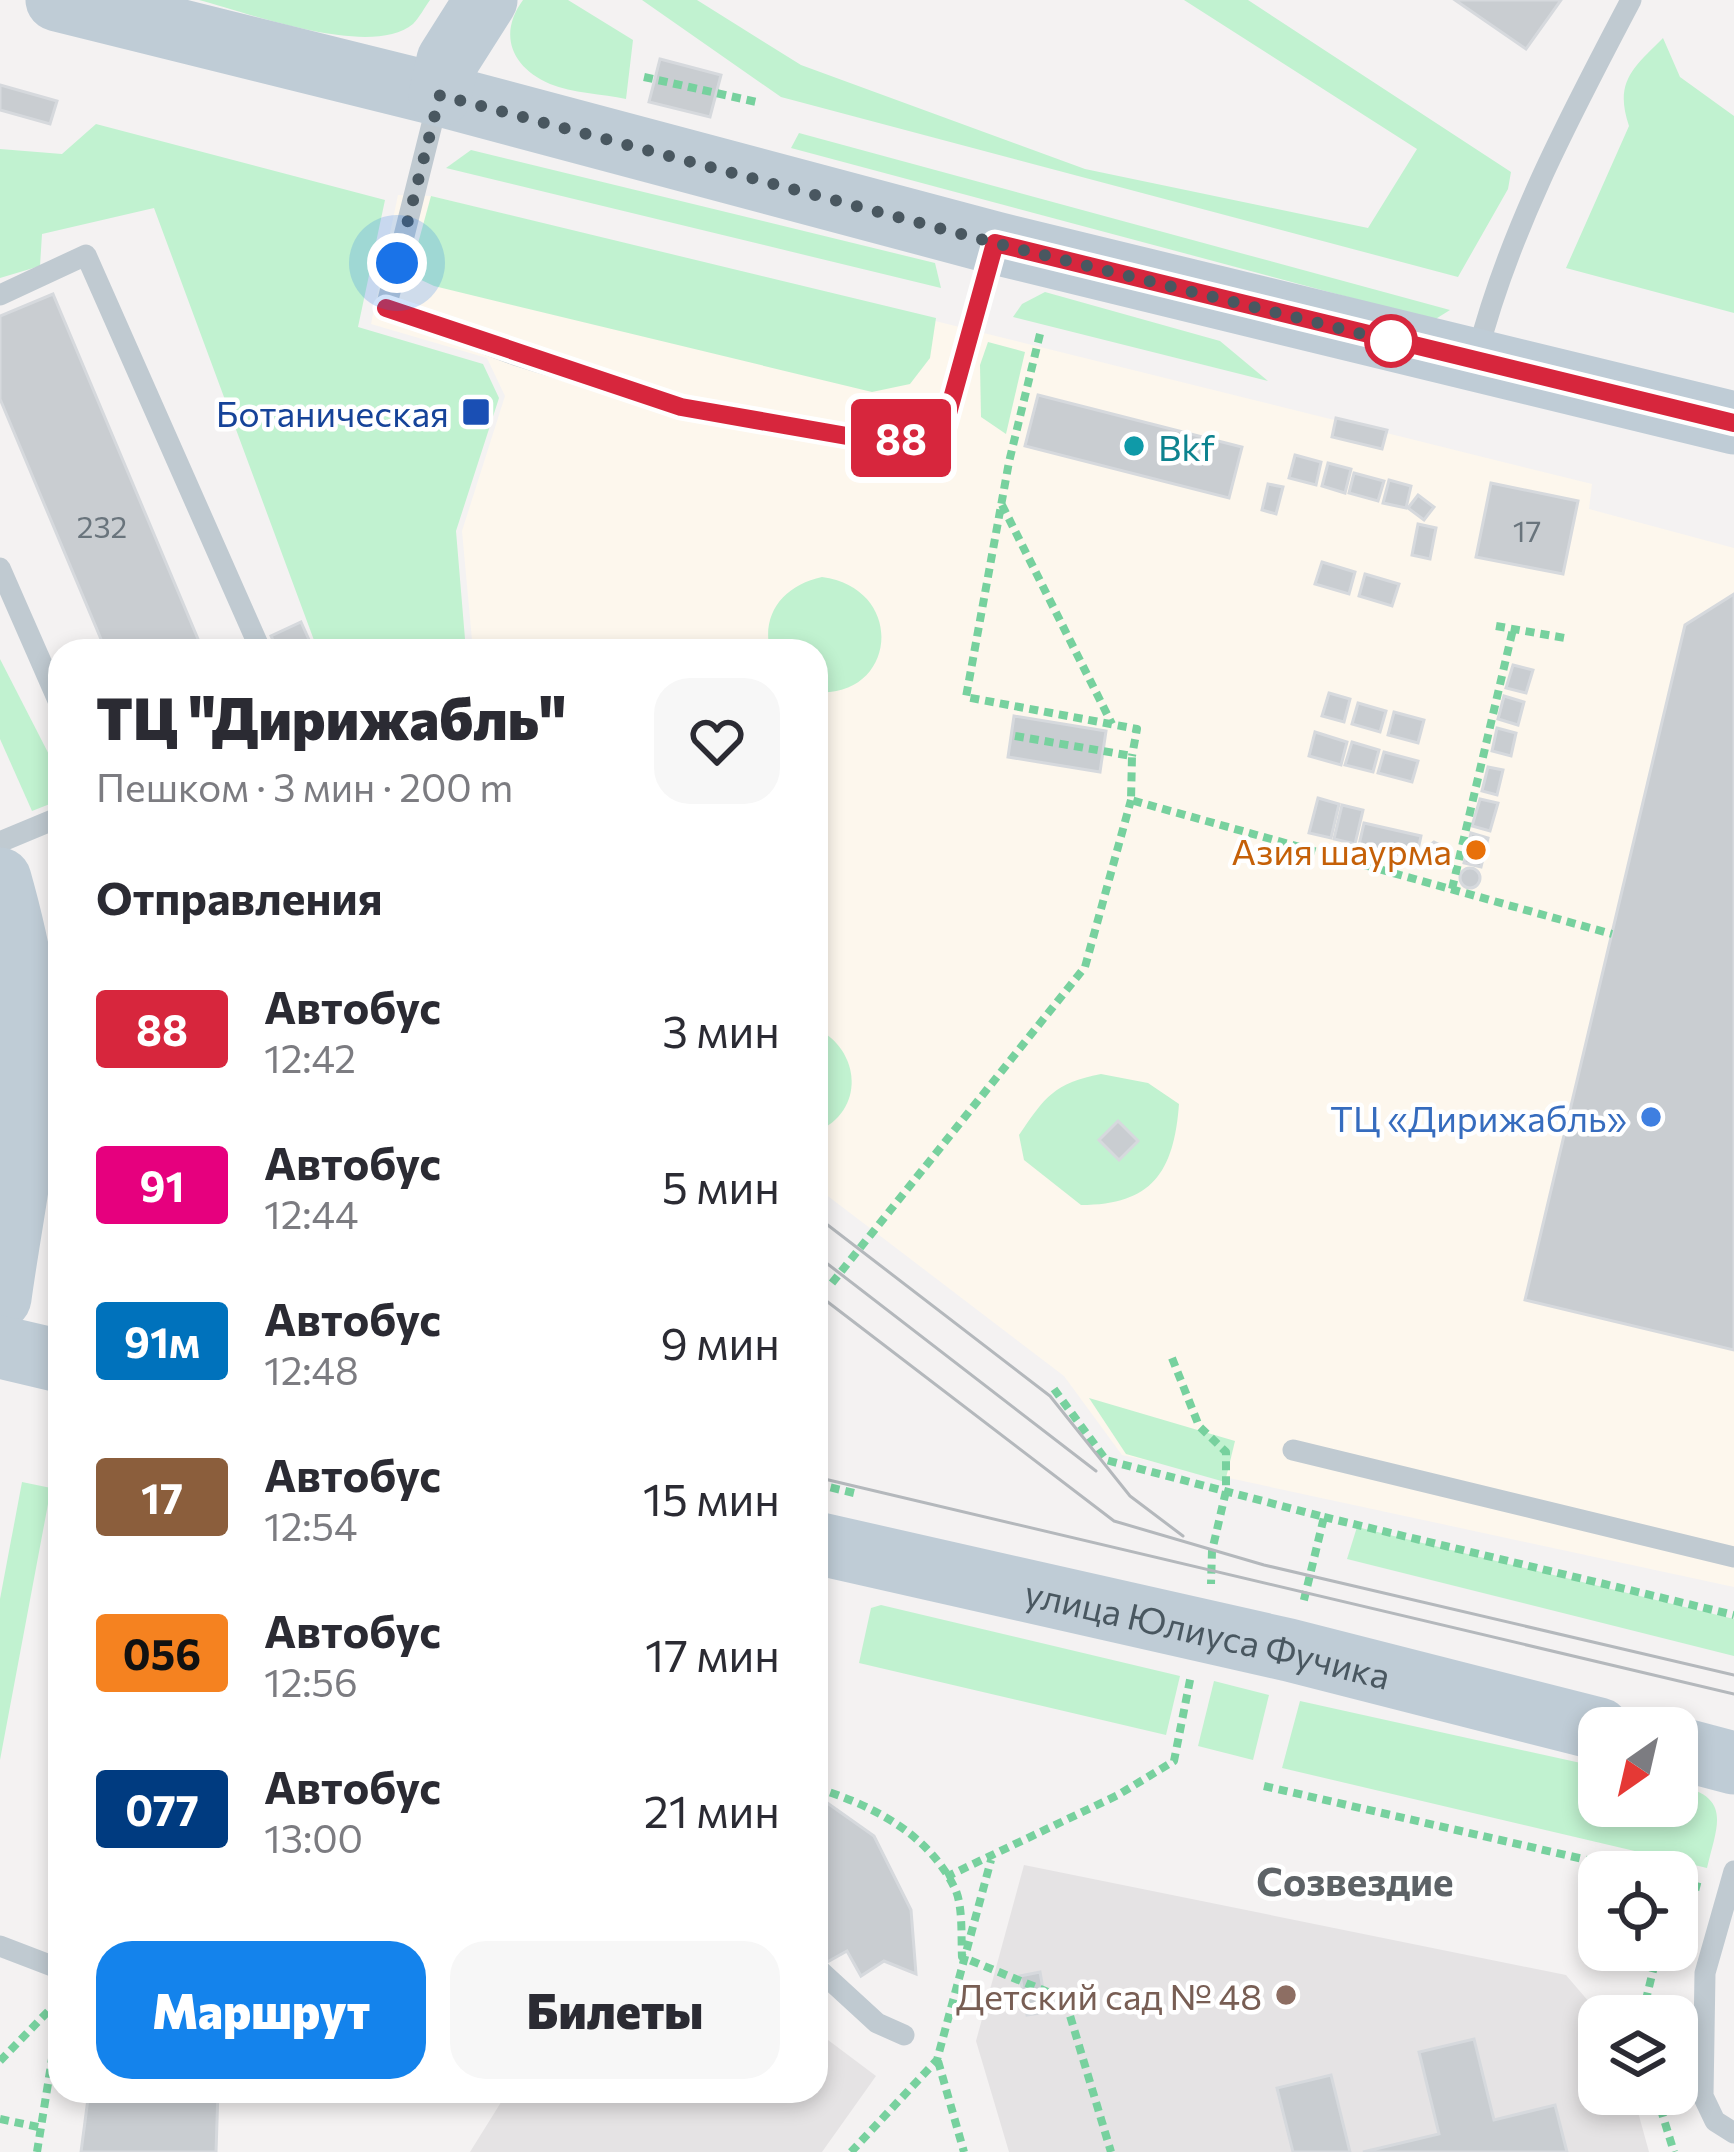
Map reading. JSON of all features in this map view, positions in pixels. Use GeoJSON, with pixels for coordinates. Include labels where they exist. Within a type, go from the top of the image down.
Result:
{"type":"FeatureCollection","features":[{"type":"Feature","properties":{"kind":"street"},"geometry":{"type":"LineString","coordinates":[[57,0],[440,95],[995,243],[1734,423]]}},
{"type":"Feature","properties":{"kind":"street"},"geometry":{"type":"LineString","coordinates":[[440,95],[448,59],[485,0]]}},
{"type":"Feature","properties":{"kind":"street"},"geometry":{"type":"LineString","coordinates":[[0,879],[15,932],[27,1007],[29,1095],[0,1298]]}},
{"type":"Feature","properties":{"kind":"street"},"geometry":{"type":"LineString","coordinates":[[0,1347],[48,1358]]}},
{"type":"Feature","properties":{"kind":"street","name":"улица Юлиуса Фучика"},"geometry":{"type":"LineString","coordinates":[[828,1546],[1289,1650],[1578,1724]]}},
{"type":"Feature","properties":{"kind":"street"},"geometry":{"type":"LineString","coordinates":[[1698,1754],[1734,1763]]}},
{"type":"Feature","properties":{"kind":"lane"},"geometry":{"type":"LineString","coordinates":[[1475,362],[1491,299],[1558,139],[1630,0]]}},
{"type":"Feature","properties":{"kind":"lane"},"geometry":{"type":"LineString","coordinates":[[440,95],[386,308],[681,407],[887,443],[945,424],[995,243]]}},
{"type":"Feature","properties":{"kind":"lane"},"geometry":{"type":"LineString","coordinates":[[0,295],[86,255],[256,639]]}},
{"type":"Feature","properties":{"kind":"lane"},"geometry":{"type":"LineString","coordinates":[[0,568],[48,678]]}},
{"type":"Feature","properties":{"kind":"lane"},"geometry":{"type":"LineString","coordinates":[[0,842],[48,822]]}},
{"type":"Feature","properties":{"kind":"lane"},"geometry":{"type":"LineString","coordinates":[[1293,1450],[1734,1557]]}},
{"type":"Feature","properties":{"kind":"lane"},"geometry":{"type":"LineString","coordinates":[[1734,1871],[1705,1973],[1702,2096],[1715,2121],[1734,2133]]}},
{"type":"Feature","properties":{"kind":"lane"},"geometry":{"type":"LineString","coordinates":[[0,1946],[48,1964]]}},
{"type":"Feature","properties":{"kind":"lane"},"geometry":{"type":"LineString","coordinates":[[828,1978],[877,2023],[904,2036]]}},
{"type":"Feature","properties":{"kind":"path"},"geometry":{"type":"LineString","coordinates":[[644,77],[760,103]]}},
{"type":"Feature","properties":{"kind":"path"},"geometry":{"type":"LineString","coordinates":[[832,1282],[1085,967],[1131,800],[1137,729],[966,697],[1001,503],[1040,334]]}},
{"type":"Feature","properties":{"kind":"path"},"geometry":{"type":"LineString","coordinates":[[1001,503],[1112,724]]}},
{"type":"Feature","properties":{"kind":"path"},"geometry":{"type":"LineString","coordinates":[[1496,626],[1565,638]]}},
{"type":"Feature","properties":{"kind":"path"},"geometry":{"type":"LineString","coordinates":[[1452,890],[1513,629]]}},
{"type":"Feature","properties":{"kind":"path"},"geometry":{"type":"LineString","coordinates":[[1015,736],[1132,756]]}},
{"type":"Feature","properties":{"kind":"path"},"geometry":{"type":"LineString","coordinates":[[1131,800],[1612,934]]}},
{"type":"Feature","properties":{"kind":"path"},"geometry":{"type":"LineString","coordinates":[[1054,1389],[1106,1460],[1734,1615]]}},
{"type":"Feature","properties":{"kind":"path"},"geometry":{"type":"LineString","coordinates":[[828,1487],[854,1493]]}},
{"type":"Feature","properties":{"kind":"path"},"geometry":{"type":"LineString","coordinates":[[1289,1650],[1324,1517]]}},
{"type":"Feature","properties":{"kind":"path"},"geometry":{"type":"LineString","coordinates":[[1264,1786],[1578,1858]]}},
{"type":"Feature","properties":{"kind":"path"},"geometry":{"type":"LineString","coordinates":[[828,1793],[889,1816],[936,1861],[957,1894],[962,1957]]}},
{"type":"Feature","properties":{"kind":"path"},"geometry":{"type":"LineString","coordinates":[[851,2152],[937,2060],[991,1858]]}},
{"type":"Feature","properties":{"kind":"path"},"geometry":{"type":"LineString","coordinates":[[962,1957],[1065,1999],[1111,2152]]}},
{"type":"Feature","properties":{"kind":"path"},"geometry":{"type":"LineString","coordinates":[[0,2061],[48,2011]]}},
{"type":"Feature","properties":{"kind":"path"},"geometry":{"type":"LineString","coordinates":[[937,2060],[964,2152]]}},
{"type":"Feature","properties":{"kind":"path"},"geometry":{"type":"LineString","coordinates":[[37,2152],[48,2093]]}},
{"type":"Feature","properties":{"kind":"path"},"geometry":{"type":"LineString","coordinates":[[1663,2115],[1674,2152]]}},
{"type":"Feature","properties":{"kind":"path"},"geometry":{"type":"LineString","coordinates":[[0,2119],[43,2128]]}},
{"type":"Feature","properties":{"kind":"shaded area"},"geometry":{"type":"Polygon","coordinates":[[[398,195],[431,196],[1592,484],[1589,509],[1734,548],[1734,1587],[1122,1455],[1064,1376],[828,1196],[828,639],[472,639],[462,531],[505,396],[487,358],[371,324],[398,195]]]}},
{"type":"Feature","properties":{"kind":"shaded area","name":"Детский сад № 48"},"geometry":{"type":"Polygon","coordinates":[[[1024,1865],[1566,1975],[1583,1995],[1578,1995],[1578,2115],[1639,2115],[1649,2152],[1009,2152],[976,2041],[1024,1865]]]}},
{"type":"Feature","properties":{"kind":"shaded area"},"geometry":{"type":"Polygon","coordinates":[[[828,2040],[876,2076],[822,2152],[470,2152],[501,2103],[828,2103],[828,2040]]]}},
{"type":"Feature","properties":{"kind":"green space"},"geometry":{"type":"Polygon","coordinates":[[[199,0],[430,0],[413,24],[394,34],[368,37],[277,23],[199,0]]]}},
{"type":"Feature","properties":{"kind":"green space"},"geometry":{"type":"Polygon","coordinates":[[[523,0],[568,0],[633,40],[626,99],[559,87],[526,68],[510,37],[523,0]]]}},
{"type":"Feature","properties":{"kind":"green space"},"geometry":{"type":"Polygon","coordinates":[[[642,0],[697,0],[801,65],[1085,169],[1368,228],[1417,149],[1184,0],[1248,0],[1511,172],[1508,189],[1458,277],[781,97],[642,0]]]}},
{"type":"Feature","properties":{"kind":"green space"},"geometry":{"type":"Polygon","coordinates":[[[1663,38],[1680,77],[1734,116],[1734,313],[1566,268],[1629,126],[1624,98],[1629,77],[1663,38]]]}},
{"type":"Feature","properties":{"kind":"green space"},"geometry":{"type":"Polygon","coordinates":[[[96,124],[385,200],[358,327],[483,364],[499,398],[456,531],[465,639],[314,639],[154,208],[42,234],[40,266],[0,278],[0,149],[62,154],[96,124]]]}},
{"type":"Feature","properties":{"kind":"green space"},"geometry":{"type":"Polygon","coordinates":[[[799,133],[1450,310],[1434,320],[791,148],[799,133]]]}},
{"type":"Feature","properties":{"kind":"green space"},"geometry":{"type":"Polygon","coordinates":[[[471,150],[935,263],[941,288],[446,168],[471,150]]]}},
{"type":"Feature","properties":{"kind":"green space"},"geometry":{"type":"Polygon","coordinates":[[[431,196],[936,318],[930,358],[910,384],[872,392],[434,286],[417,278],[414,258],[431,196]]]}},
{"type":"Feature","properties":{"kind":"green space"},"geometry":{"type":"Polygon","coordinates":[[[1045,292],[1220,341],[1268,381],[1013,317],[1022,304],[1045,292]]]}},
{"type":"Feature","properties":{"kind":"green space"},"geometry":{"type":"Polygon","coordinates":[[[988,342],[1025,352],[1006,434],[981,417],[980,365],[988,342]]]}},
{"type":"Feature","properties":{"kind":"green space"},"geometry":{"type":"Polygon","coordinates":[[[822,577],[850,586],[869,601],[879,621],[876,662],[863,679],[843,690],[828,691],[828,639],[768,639],[779,602],[822,577]]]}},
{"type":"Feature","properties":{"kind":"green space"},"geometry":{"type":"Polygon","coordinates":[[[0,659],[48,753],[48,805],[32,811],[0,739],[0,659]]]}},
{"type":"Feature","properties":{"kind":"green space"},"geometry":{"type":"Polygon","coordinates":[[[828,1036],[842,1051],[852,1080],[850,1096],[828,1124],[828,1036]]]}},
{"type":"Feature","properties":{"kind":"green space"},"geometry":{"type":"Polygon","coordinates":[[[1101,1074],[1148,1083],[1179,1104],[1176,1128],[1165,1166],[1142,1191],[1126,1199],[1081,1205],[1024,1160],[1019,1135],[1061,1087],[1101,1074]]]}},
{"type":"Feature","properties":{"kind":"green space"},"geometry":{"type":"Polygon","coordinates":[[[1089,1398],[1235,1441],[1225,1482],[1126,1454],[1089,1398]]]}},
{"type":"Feature","properties":{"kind":"green space"},"geometry":{"type":"Polygon","coordinates":[[[22,1482],[48,1487],[0,1760],[0,1599],[22,1482]]]}},
{"type":"Feature","properties":{"kind":"green space"},"geometry":{"type":"Polygon","coordinates":[[[1357,1527],[1734,1619],[1734,1656],[1347,1559],[1357,1527]]]}},
{"type":"Feature","properties":{"kind":"green space"},"geometry":{"type":"Polygon","coordinates":[[[881,1605],[1180,1676],[1166,1735],[859,1663],[871,1608],[881,1605]]]}},
{"type":"Feature","properties":{"kind":"green space"},"geometry":{"type":"Polygon","coordinates":[[[1214,1681],[1269,1695],[1253,1760],[1198,1746],[1214,1681]]]}},
{"type":"Feature","properties":{"kind":"green space"},"geometry":{"type":"Polygon","coordinates":[[[1300,1701],[1578,1762],[1578,1827],[1698,1827],[1698,1792],[1714,1805],[1717,1826],[1707,1868],[1698,1866],[1698,1851],[1635,1851],[1282,1768],[1300,1701]]]}},
{"type":"Feature","properties":{"kind":"building"},"geometry":{"type":"Polygon","coordinates":[[[1455,0],[1561,0],[1526,49],[1455,0]]]}},
{"type":"Feature","properties":{"kind":"building"},"geometry":{"type":"Polygon","coordinates":[[[660,59],[721,75],[710,117],[649,102],[660,59]]]}},
{"type":"Feature","properties":{"kind":"building"},"geometry":{"type":"Polygon","coordinates":[[[0,85],[57,101],[50,124],[0,110],[0,85]]]}},
{"type":"Feature","properties":{"kind":"building"},"geometry":{"type":"Polygon","coordinates":[[[53,294],[198,639],[101,639],[0,399],[0,316],[53,294]]]}},
{"type":"Feature","properties":{"kind":"building","name":"Bkf"},"geometry":{"type":"Polygon","coordinates":[[[1038,395],[1242,447],[1229,498],[1025,446],[1038,395]]]}},
{"type":"Feature","properties":{"kind":"building"},"geometry":{"type":"Polygon","coordinates":[[[1336,418],[1387,430],[1382,449],[1332,437],[1336,418]]]}},
{"type":"Feature","properties":{"kind":"building"},"geometry":{"type":"Polygon","coordinates":[[[1295,455],[1321,462],[1316,485],[1289,478],[1295,455]]]}},
{"type":"Feature","properties":{"kind":"building"},"geometry":{"type":"Polygon","coordinates":[[[1328,463],[1351,469],[1345,493],[1322,486],[1328,463]]]}},
{"type":"Feature","properties":{"kind":"building"},"geometry":{"type":"Polygon","coordinates":[[[1354,473],[1384,481],[1378,501],[1349,493],[1354,473]]]}},
{"type":"Feature","properties":{"kind":"building"},"geometry":{"type":"Polygon","coordinates":[[[1389,480],[1411,486],[1406,508],[1383,503],[1389,480]]]}},
{"type":"Feature","properties":{"kind":"building"},"geometry":{"type":"Polygon","coordinates":[[[1491,483],[1578,501],[1563,574],[1476,557],[1491,483]]]}},
{"type":"Feature","properties":{"kind":"building"},"geometry":{"type":"Polygon","coordinates":[[[1268,484],[1283,487],[1276,514],[1262,510],[1268,484]]]}},
{"type":"Feature","properties":{"kind":"building"},"geometry":{"type":"Polygon","coordinates":[[[1418,495],[1434,507],[1424,520],[1408,508],[1418,495]]]}},
{"type":"Feature","properties":{"kind":"building"},"geometry":{"type":"Polygon","coordinates":[[[1418,524],[1436,528],[1430,559],[1412,555],[1418,524]]]}},
{"type":"Feature","properties":{"kind":"building"},"geometry":{"type":"Polygon","coordinates":[[[1322,562],[1355,572],[1349,594],[1315,584],[1322,562]]]}},
{"type":"Feature","properties":{"kind":"building"},"geometry":{"type":"Polygon","coordinates":[[[1365,574],[1399,584],[1392,606],[1359,596],[1365,574]]]}},
{"type":"Feature","properties":{"kind":"building","name":"ТЦ «Дирижабль»"},"geometry":{"type":"Polygon","coordinates":[[[1734,594],[1734,1350],[1525,1300],[1685,625],[1734,594]]]}},
{"type":"Feature","properties":{"kind":"building"},"geometry":{"type":"Polygon","coordinates":[[[301,622],[309,639],[272,639],[301,622]]]}},
{"type":"Feature","properties":{"kind":"building"},"geometry":{"type":"Polygon","coordinates":[[[1513,665],[1533,670],[1526,693],[1506,688],[1513,665]]]}},
{"type":"Feature","properties":{"kind":"building"},"geometry":{"type":"Polygon","coordinates":[[[1329,693],[1350,699],[1344,722],[1322,716],[1329,693]]]}},
{"type":"Feature","properties":{"kind":"building"},"geometry":{"type":"Polygon","coordinates":[[[1504,696],[1524,702],[1518,725],[1498,719],[1504,696]]]}},
{"type":"Feature","properties":{"kind":"building"},"geometry":{"type":"Polygon","coordinates":[[[1358,703],[1386,711],[1380,732],[1352,724],[1358,703]]]}},
{"type":"Feature","properties":{"kind":"building"},"geometry":{"type":"Polygon","coordinates":[[[1394,712],[1424,720],[1418,743],[1388,735],[1394,712]]]}},
{"type":"Feature","properties":{"kind":"building"},"geometry":{"type":"Polygon","coordinates":[[[1014,716],[1106,731],[1100,772],[1008,757],[1014,716]]]}},
{"type":"Feature","properties":{"kind":"building"},"geometry":{"type":"Polygon","coordinates":[[[1497,728],[1516,733],[1511,756],[1492,751],[1497,728]]]}},
{"type":"Feature","properties":{"kind":"building"},"geometry":{"type":"Polygon","coordinates":[[[1315,732],[1347,742],[1341,765],[1309,756],[1315,732]]]}},
{"type":"Feature","properties":{"kind":"building"},"geometry":{"type":"Polygon","coordinates":[[[1352,742],[1379,750],[1373,772],[1345,765],[1352,742]]]}},
{"type":"Feature","properties":{"kind":"building"},"geometry":{"type":"Polygon","coordinates":[[[1384,752],[1418,761],[1412,782],[1378,773],[1384,752]]]}},
{"type":"Feature","properties":{"kind":"building"},"geometry":{"type":"Polygon","coordinates":[[[1488,767],[1503,770],[1497,795],[1482,791],[1488,767]]]}},
{"type":"Feature","properties":{"kind":"building"},"geometry":{"type":"Polygon","coordinates":[[[1318,798],[1339,804],[1331,838],[1309,833],[1318,798]]]}},
{"type":"Feature","properties":{"kind":"building"},"geometry":{"type":"Polygon","coordinates":[[[1480,799],[1498,803],[1490,831],[1472,826],[1480,799]]]}},
{"type":"Feature","properties":{"kind":"building"},"geometry":{"type":"Polygon","coordinates":[[[1342,805],[1363,810],[1355,844],[1334,839],[1342,805]]]}},
{"type":"Feature","properties":{"kind":"building"},"geometry":{"type":"Polygon","coordinates":[[[1364,823],[1421,836],[1416,859],[1359,845],[1364,823]]]}},
{"type":"Feature","properties":{"kind":"building","name":"Азия шаурма"},"geometry":{"type":"Polygon","coordinates":[[[1471,833],[1488,838],[1481,867],[1464,863],[1471,833]]]}},
{"type":"Feature","properties":{"kind":"building"},"geometry":{"type":"Polygon","coordinates":[[[1434,842],[1442,846],[1444,855],[1436,861],[1427,857],[1426,848],[1434,842]]]}},
{"type":"Feature","properties":{"kind":"building"},"geometry":{"type":"Polygon","coordinates":[[[1470,868],[1480,878],[1470,888],[1460,878],[1470,868]]]}},
{"type":"Feature","properties":{"kind":"building"},"geometry":{"type":"Polygon","coordinates":[[[1118,1121],[1138,1141],[1119,1160],[1099,1140],[1118,1121]]]}},
{"type":"Feature","properties":{"kind":"building"},"geometry":{"type":"Polygon","coordinates":[[[828,1803],[874,1836],[911,1910],[916,1974],[884,1961],[861,1976],[847,1951],[828,1962],[828,1803]]]}},
{"type":"Feature","properties":{"kind":"building"},"geometry":{"type":"Polygon","coordinates":[[[1040,1972],[1047,2012],[1027,2015],[1020,1976],[1040,1972]]]}},
{"type":"Feature","properties":{"kind":"building"},"geometry":{"type":"Polygon","coordinates":[[[1474,2039],[1494,2120],[1555,2105],[1567,2152],[1363,2152],[1439,2134],[1419,2052],[1474,2039]]]}},
{"type":"Feature","properties":{"kind":"building"},"geometry":{"type":"Polygon","coordinates":[[[1331,2075],[1350,2152],[1293,2152],[1277,2088],[1331,2075]]]}},
{"type":"Feature","properties":{"kind":"building"},"geometry":{"type":"Polygon","coordinates":[[[87,2103],[218,2103],[216,2152],[81,2152],[87,2103]]]}},
{"type":"Feature","properties":{"kind":"tram line"},"geometry":{"type":"LineString","coordinates":[[828,1225],[1050,1396],[1130,1496],[1183,1536]]}},
{"type":"Feature","properties":{"kind":"tram line"},"geometry":{"type":"LineString","coordinates":[[828,1264],[1096,1471]]}},
{"type":"Feature","properties":{"kind":"tram line"},"geometry":{"type":"LineString","coordinates":[[828,1302],[1114,1521],[1264,1565],[1734,1675]]}},
{"type":"Feature","properties":{"kind":"tram line"},"geometry":{"type":"LineString","coordinates":[[828,1480],[1734,1694]]}},
{"type":"Feature","properties":{"kind":"bus line","name":"88"},"geometry":{"type":"LineString","coordinates":[[386,308],[681,407],[887,443],[945,424],[995,243],[1734,423]]}},
{"type":"Feature","properties":{"kind":"place","name":"Ботаническая"},"geometry":{"type":"Point","coordinates":[476,412]}},
{"type":"Feature","properties":{"kind":"place","name":"Bkf"},"geometry":{"type":"Point","coordinates":[1134,446]}},
{"type":"Feature","properties":{"kind":"place","name":"Азия шаурма"},"geometry":{"type":"Point","coordinates":[1476,850]}},
{"type":"Feature","properties":{"kind":"place","name":"ТЦ «Дирижабль»"},"geometry":{"type":"Point","coordinates":[1651,1117]}},
{"type":"Feature","properties":{"kind":"place","name":"Детский сад № 48"},"geometry":{"type":"Point","coordinates":[1286,1995]}},
{"type":"Feature","properties":{"kind":"district","name":"Созвездие"},"geometry":{"type":"Point","coordinates":[1355,1880]}},
{"type":"Feature","properties":{"kind":"route"},"geometry":{"type":"LineString","coordinates":[[397,263],[440,95],[995,243],[1391,341]]}}]}
